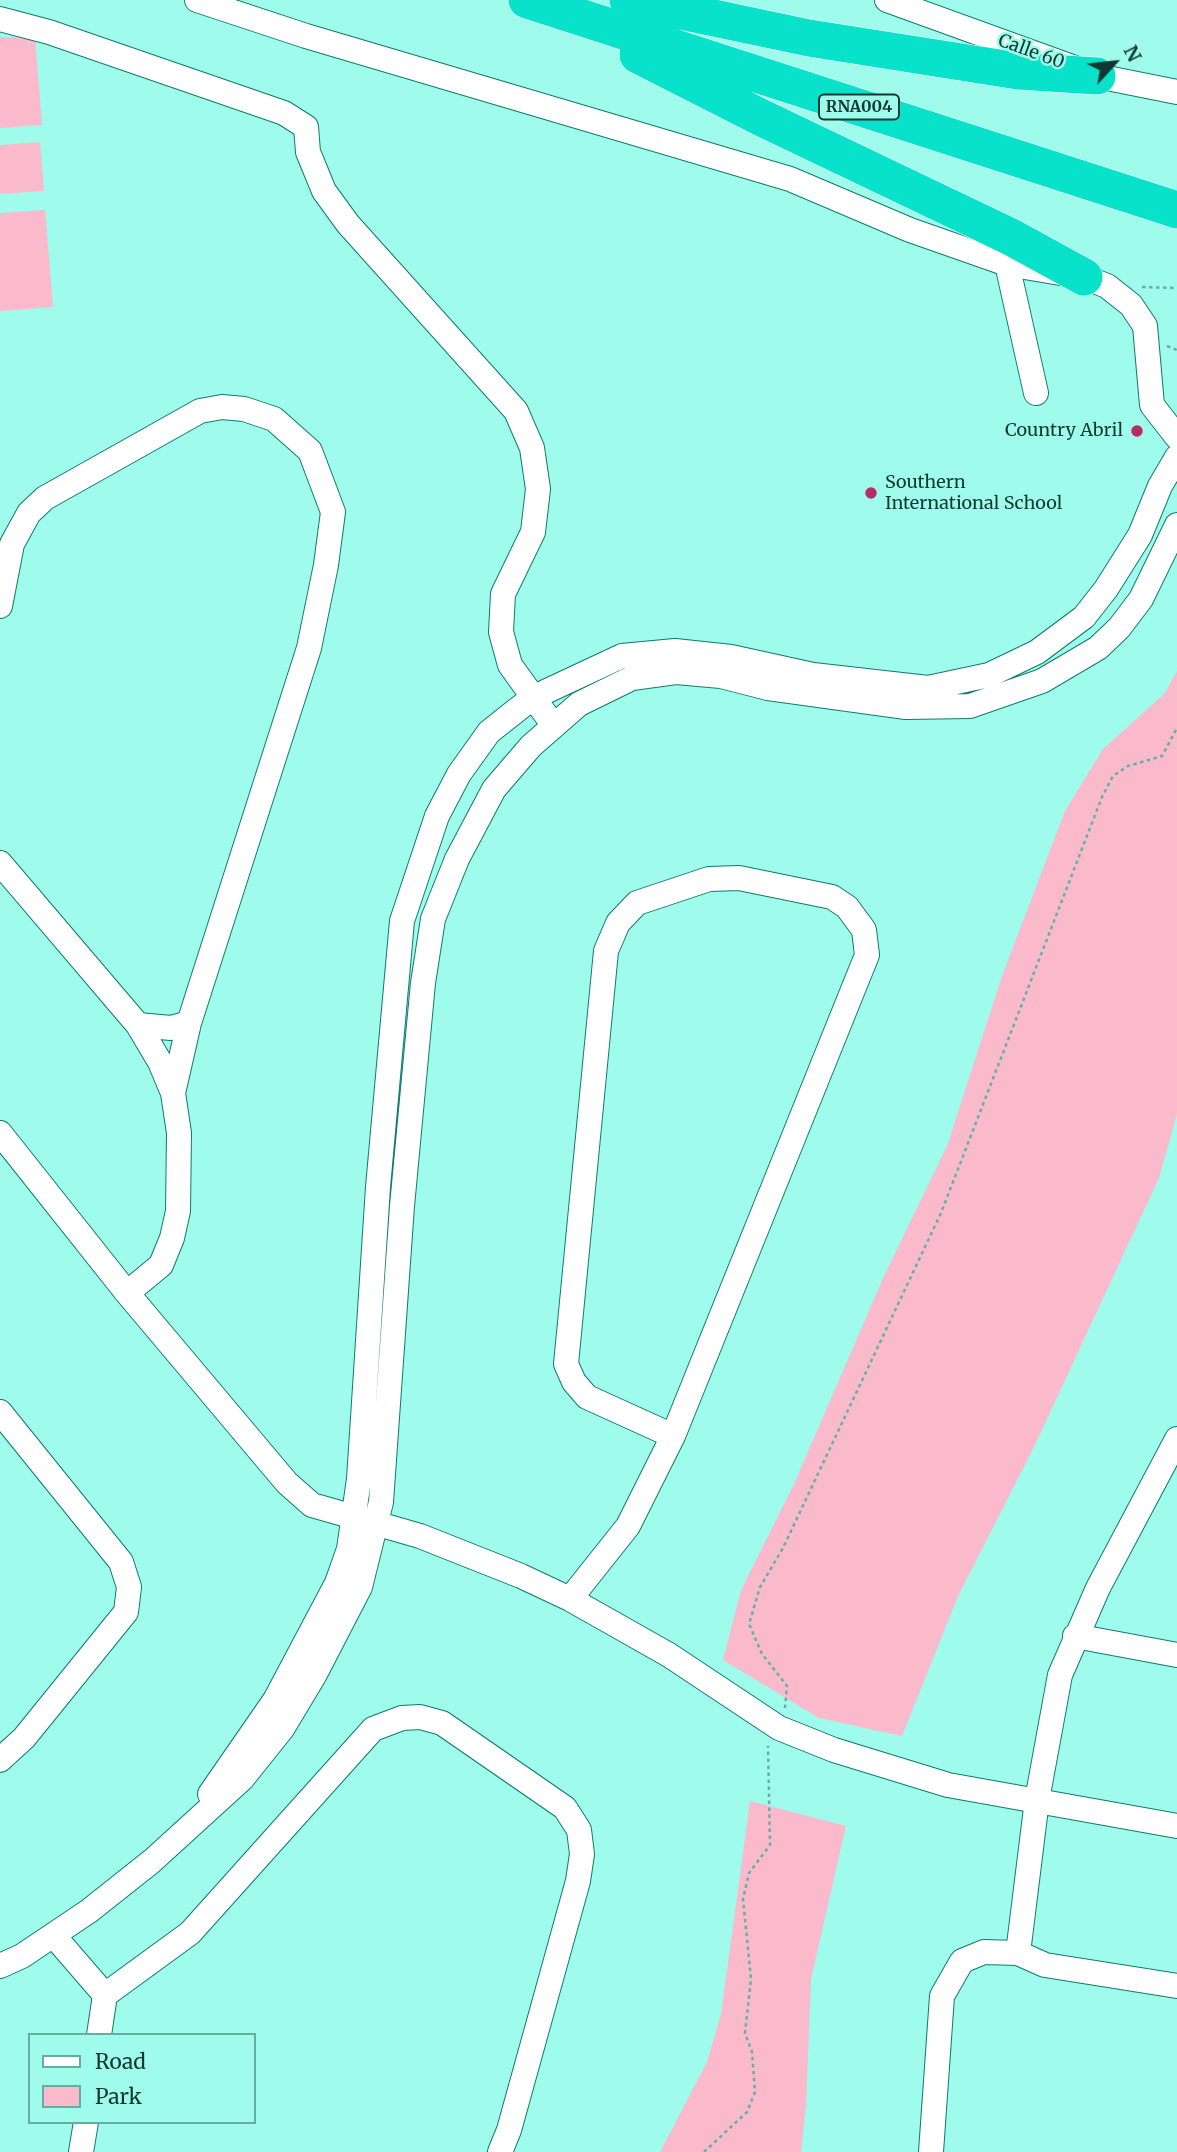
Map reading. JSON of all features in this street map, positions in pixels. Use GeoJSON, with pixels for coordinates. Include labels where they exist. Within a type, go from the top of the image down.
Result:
{"type":"FeatureCollection","features":[{"type":"Feature","properties":{"kind":"highway","name":"RNA004"},"geometry":{"type":"LineString","coordinates":[[608,0],[1177,184]]}},
{"type":"Feature","properties":{"kind":"highway"},"geometry":{"type":"LineString","coordinates":[[628,0],[809,38],[993,52],[1097,76]]}},
{"type":"Feature","properties":{"kind":"highway"},"geometry":{"type":"LineString","coordinates":[[534,2],[760,117],[1009,251],[1084,277]]}},
{"type":"Feature","properties":{"kind":"highway","name":"RNA004"},"geometry":{"type":"LineString","coordinates":[[534,2],[1177,210]]}},
{"type":"Feature","properties":{"kind":"street"},"geometry":{"type":"LineString","coordinates":[[197,0],[306,36],[790,179],[910,230],[1009,251],[1036,393]]}},
{"type":"Feature","properties":{"kind":"street","name":"Calle 60"},"geometry":{"type":"LineString","coordinates":[[887,0],[993,52]]}},
{"type":"Feature","properties":{"kind":"street"},"geometry":{"type":"LineString","coordinates":[[0,19],[49,32],[284,113],[306,127],[308,152],[324,191],[348,224],[516,411],[532,449],[538,489],[533,533],[503,594],[501,632],[510,665],[554,726]]}},
{"type":"Feature","properties":{"kind":"street"},"geometry":{"type":"LineString","coordinates":[[1097,76],[1177,92]]}},
{"type":"Feature","properties":{"kind":"street"},"geometry":{"type":"LineString","coordinates":[[1084,277],[1120,295],[1139,315],[1148,338],[1153,405],[1177,436]]}},
{"type":"Feature","properties":{"kind":"street"},"geometry":{"type":"LineString","coordinates":[[0,606],[12,544],[29,513],[46,498],[200,411],[222,407],[254,412],[274,419],[310,451],[333,512],[326,565],[309,648],[188,1023],[173,1093]]}},
{"type":"Feature","properties":{"kind":"street"},"geometry":{"type":"LineString","coordinates":[[366,1520],[378,1187],[402,921],[437,816],[489,732],[532,698],[622,656],[675,651],[731,657],[813,675],[928,688],[989,675],[1037,652],[1084,617],[1106,589],[1140,535],[1160,486],[1177,457]]}},
{"type":"Feature","properties":{"kind":"street"},"geometry":{"type":"LineString","coordinates":[[0,1966],[54,1936],[142,1870],[242,1779],[282,1729],[322,1662],[360,1587],[423,983],[433,919],[457,859],[494,789],[531,746],[579,704],[622,682],[676,672],[721,676],[768,688],[906,707],[970,706],[1042,681],[1098,648],[1141,599],[1174,535],[1140,535]]}},
{"type":"Feature","properties":{"kind":"street"},"geometry":{"type":"LineString","coordinates":[[0,863],[138,1025],[151,1044],[173,1093],[179,1133],[178,1211],[172,1238],[161,1265],[127,1293]]}},
{"type":"Feature","properties":{"kind":"street"},"geometry":{"type":"LineString","coordinates":[[570,1599],[628,1526],[673,1436],[867,955],[864,930],[847,907],[832,897],[738,878],[709,879],[637,902],[618,923],[606,951],[566,1364],[574,1382],[587,1397],[673,1436]]}},
{"type":"Feature","properties":{"kind":"street"},"geometry":{"type":"LineString","coordinates":[[138,1025],[172,1028],[188,1023]]}},
{"type":"Feature","properties":{"kind":"street"},"geometry":{"type":"LineString","coordinates":[[0,1133],[127,1293],[287,1483],[313,1504],[468,1554],[570,1599],[669,1655],[727,1697],[779,1728],[834,1750],[948,1785],[1177,1826]]}},
{"type":"Feature","properties":{"kind":"street"},"geometry":{"type":"LineString","coordinates":[[0,1412],[121,1562],[129,1587],[126,1612],[24,1738],[0,1760]]}},
{"type":"Feature","properties":{"kind":"street"},"geometry":{"type":"LineString","coordinates":[[1018,1953],[1037,1800],[1060,1675],[1075,1636],[1177,1438]]}},
{"type":"Feature","properties":{"kind":"street"},"geometry":{"type":"LineString","coordinates":[[1075,1636],[1177,1655]]}},
{"type":"Feature","properties":{"kind":"street"},"geometry":{"type":"LineString","coordinates":[[99,2033],[105,1996],[190,1933],[373,1730],[402,1718],[420,1717],[442,1723],[565,1808],[579,1830],[579,1881],[509,2130],[500,2152]]}},
{"type":"Feature","properties":{"kind":"street"},"geometry":{"type":"LineString","coordinates":[[54,1936],[105,1996]]}},
{"type":"Feature","properties":{"kind":"street"},"geometry":{"type":"LineString","coordinates":[[931,2152],[942,1996],[962,1961],[984,1952],[1018,1953],[1045,1965],[1177,1986]]}},
{"type":"Feature","properties":{"kind":"street"},"geometry":{"type":"LineString","coordinates":[[81,2152],[86,2124]]}},
{"type":"Feature","properties":{"kind":"path"},"geometry":{"type":"LineString","coordinates":[[704,2152],[747,2112],[755,2091],[752,2052],[745,2033],[751,1979],[743,1899],[749,1873],[770,1845],[767,1749],[779,1728],[786,1706],[787,1686],[762,1654],[749,1624],[760,1587],[783,1548],[941,1213],[1112,776],[1128,766],[1162,756],[1177,727]]}},
{"type":"Feature","properties":{"kind":"green space"},"geometry":{"type":"Polygon","coordinates":[[[0,37],[35,38],[42,125],[0,128],[0,37]]]}},
{"type":"Feature","properties":{"kind":"green space"},"geometry":{"type":"Polygon","coordinates":[[[40,142],[44,191],[0,194],[0,145],[40,142]]]}},
{"type":"Feature","properties":{"kind":"green space"},"geometry":{"type":"Polygon","coordinates":[[[45,210],[53,307],[0,311],[0,213],[45,210]]]}},
{"type":"Feature","properties":{"kind":"green space"},"geometry":{"type":"Polygon","coordinates":[[[1177,671],[1177,1114],[1159,1178],[1033,1449],[958,1596],[902,1736],[819,1718],[723,1660],[741,1590],[794,1484],[884,1276],[947,1146],[1002,976],[1065,811],[1103,749],[1165,693],[1177,671]]]}},
{"type":"Feature","properties":{"kind":"green space"},"geometry":{"type":"Polygon","coordinates":[[[750,1801],[846,1826],[811,1979],[806,2105],[801,2152],[660,2152],[707,2062],[721,2014],[750,1801]]]}},
{"type":"Feature","properties":{"kind":"place","name":"Country Abril"},"geometry":{"type":"Point","coordinates":[1137,431]}},
{"type":"Feature","properties":{"kind":"place","name":"Southern International School"},"geometry":{"type":"Point","coordinates":[871,493]}}]}
